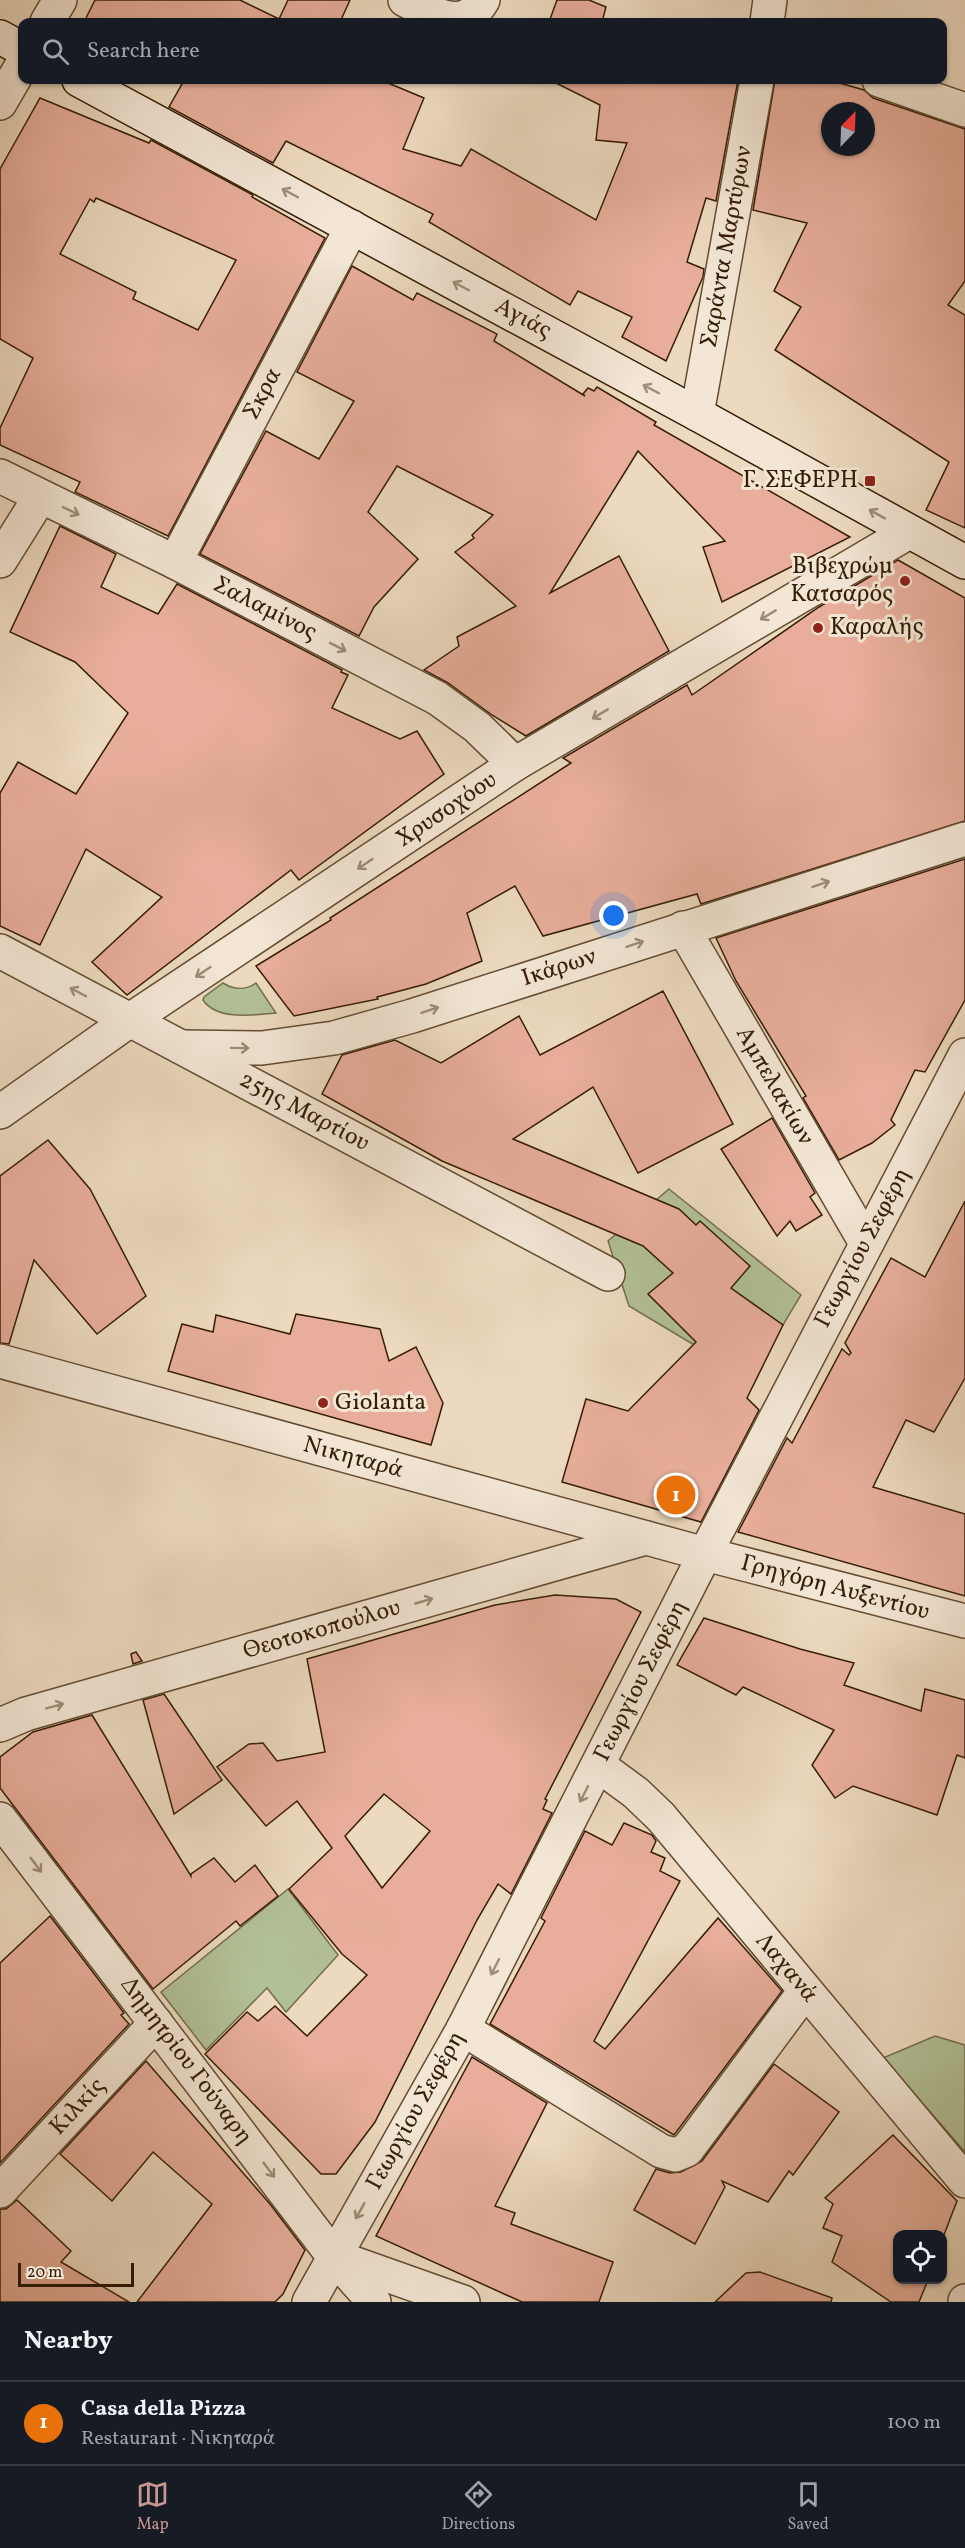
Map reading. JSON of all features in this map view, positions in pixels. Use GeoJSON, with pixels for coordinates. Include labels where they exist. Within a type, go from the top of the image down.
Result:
{"type":"FeatureCollection","features":[{"type":"Feature","properties":{"kind":"street"},"geometry":{"type":"LineString","coordinates":[[49,18],[60,0]]}},
{"type":"Feature","properties":{"kind":"street"},"geometry":{"type":"LineString","coordinates":[[405,0],[439,16],[456,18]]}},
{"type":"Feature","properties":{"kind":"street"},"geometry":{"type":"LineString","coordinates":[[466,18],[477,11],[483,0]]}},
{"type":"Feature","properties":{"kind":"street"},"geometry":{"type":"LineString","coordinates":[[768,18],[770,0]]}},
{"type":"Feature","properties":{"kind":"street"},"geometry":{"type":"LineString","coordinates":[[0,37],[18,47]]}},
{"type":"Feature","properties":{"kind":"street"},"geometry":{"type":"LineString","coordinates":[[0,103],[18,72]]}},
{"type":"Feature","properties":{"kind":"street","name":"Αγιάς"},"geometry":{"type":"LineString","coordinates":[[86,84],[697,414],[965,562]]}},
{"type":"Feature","properties":{"kind":"street","name":"Σαράντα Μαρτύρων"},"geometry":{"type":"LineString","coordinates":[[697,414],[756,84]]}},
{"type":"Feature","properties":{"kind":"street"},"geometry":{"type":"LineString","coordinates":[[890,84],[965,110]]}},
{"type":"Feature","properties":{"kind":"street","name":"Σκρα"},"geometry":{"type":"LineString","coordinates":[[175,562],[352,227]]}},
{"type":"Feature","properties":{"kind":"street","name":"Σαλαμίνος"},"geometry":{"type":"LineString","coordinates":[[0,476],[175,562],[437,698],[477,727],[515,764]]}},
{"type":"Feature","properties":{"kind":"street"},"geometry":{"type":"LineString","coordinates":[[0,561],[40,496]]}},
{"type":"Feature","properties":{"kind":"street","name":"Χρυσοχόου"},"geometry":{"type":"LineString","coordinates":[[0,1112],[130,1020],[515,764],[909,532]]}},
{"type":"Feature","properties":{"kind":"street","name":"Ικάρων"},"geometry":{"type":"LineString","coordinates":[[181,1047],[262,1048],[334,1038],[412,1016],[965,838]]}},
{"type":"Feature","properties":{"kind":"street","name":"Αμπελακίων"},"geometry":{"type":"LineString","coordinates":[[682,928],[866,1243]]}},
{"type":"Feature","properties":{"kind":"street","name":"25ης Μαρτίου"},"geometry":{"type":"LineString","coordinates":[[0,951],[608,1274]]}},
{"type":"Feature","properties":{"kind":"street","name":"Γεωργίου Σεφέρη"},"geometry":{"type":"LineString","coordinates":[[309,2302],[463,2029],[705,1554],[965,1054]]}},
{"type":"Feature","properties":{"kind":"street","name":"Νικηταρά"},"geometry":{"type":"LineString","coordinates":[[0,1361],[705,1554]]}},
{"type":"Feature","properties":{"kind":"street","name":"Θεοτοκοπούλου"},"geometry":{"type":"LineString","coordinates":[[0,1725],[26,1714],[646,1538]]}},
{"type":"Feature","properties":{"kind":"street","name":"Γρηγόρη Αυξεντίου"},"geometry":{"type":"LineString","coordinates":[[705,1554],[965,1622]]}},
{"type":"Feature","properties":{"kind":"street","name":"Λαχανά"},"geometry":{"type":"LineString","coordinates":[[598,1765],[636,1793],[662,1817],[965,2181]]}},
{"type":"Feature","properties":{"kind":"street","name":"Δημητρίου Γούναρη"},"geometry":{"type":"LineString","coordinates":[[0,1818],[334,2257],[374,2302]]}},
{"type":"Feature","properties":{"kind":"street"},"geometry":{"type":"LineString","coordinates":[[463,2029],[662,2151],[679,2154],[690,2145],[805,1991]]}},
{"type":"Feature","properties":{"kind":"street","name":"Κιλκίς"},"geometry":{"type":"LineString","coordinates":[[0,2191],[156,2023]]}},
{"type":"Feature","properties":{"kind":"street"},"geometry":{"type":"LineString","coordinates":[[334,2257],[463,2302]]}},
{"type":"Feature","properties":{"kind":"green space"},"geometry":{"type":"Polygon","coordinates":[[[223,983],[240,988],[256,983],[276,1013],[237,1015],[209,1007],[203,1000],[204,997],[223,983]]]}},
{"type":"Feature","properties":{"kind":"green space"},"geometry":{"type":"Polygon","coordinates":[[[669,1189],[801,1295],[783,1325],[763,1311],[701,1349],[629,1306],[608,1241],[669,1189]]]}},
{"type":"Feature","properties":{"kind":"green space"},"geometry":{"type":"Polygon","coordinates":[[[288,1889],[338,1955],[286,2012],[267,1988],[206,2050],[161,1992],[288,1889]]]}},
{"type":"Feature","properties":{"kind":"green space"},"geometry":{"type":"Polygon","coordinates":[[[935,2036],[965,2045],[965,2152],[883,2058],[935,2036]]]}},
{"type":"Feature","properties":{"kind":"building"},"geometry":{"type":"Polygon","coordinates":[[[95,0],[240,0],[277,18],[86,18],[95,0]]]}},
{"type":"Feature","properties":{"kind":"building"},"geometry":{"type":"Polygon","coordinates":[[[288,0],[350,0],[342,18],[279,18],[288,0]]]}},
{"type":"Feature","properties":{"kind":"building"},"geometry":{"type":"Polygon","coordinates":[[[557,0],[589,0],[606,7],[603,18],[550,18],[557,0]]]}},
{"type":"Feature","properties":{"kind":"building"},"geometry":{"type":"Polygon","coordinates":[[[182,84],[391,84],[424,98],[403,149],[461,166],[471,149],[596,220],[627,143],[596,140],[600,105],[558,84],[737,84],[716,201],[706,198],[687,262],[704,269],[703,277],[666,361],[622,337],[632,317],[578,291],[570,305],[429,222],[433,214],[286,141],[273,163],[169,107],[182,84]]]}},
{"type":"Feature","properties":{"kind":"building"},"geometry":{"type":"Polygon","coordinates":[[[774,84],[843,84],[864,90],[873,98],[965,129],[965,281],[948,305],[965,315],[965,528],[926,510],[949,462],[775,350],[801,307],[774,291],[807,223],[753,210],[774,84]]]}},
{"type":"Feature","properties":{"kind":"building"},"geometry":{"type":"Polygon","coordinates":[[[40,98],[149,143],[151,140],[253,195],[252,197],[325,238],[168,536],[75,492],[80,482],[0,445],[0,428],[33,358],[0,339],[0,169],[40,98]],[[96,198],[94,202],[90,199],[60,254],[136,292],[133,299],[198,330],[236,260],[96,198]]]}},
{"type":"Feature","properties":{"kind":"building"},"geometry":{"type":"Polygon","coordinates":[[[352,266],[413,300],[417,293],[497,334],[494,341],[585,396],[583,394],[588,388],[594,391],[597,387],[656,422],[654,425],[850,537],[722,602],[703,547],[725,541],[638,451],[550,593],[619,556],[669,651],[526,736],[448,683],[424,670],[459,646],[457,637],[516,606],[455,552],[474,538],[472,535],[493,515],[397,466],[368,512],[418,559],[374,607],[359,636],[200,554],[266,431],[319,459],[354,401],[297,372],[352,266]]]}},
{"type":"Feature","properties":{"kind":"building"},"geometry":{"type":"Polygon","coordinates":[[[60,526],[116,554],[101,587],[158,614],[177,584],[342,670],[341,672],[348,675],[332,708],[400,739],[417,731],[444,774],[299,880],[291,870],[127,995],[92,962],[162,897],[86,849],[40,945],[0,926],[0,793],[18,762],[76,794],[128,713],[75,662],[10,632],[60,526]]]}},
{"type":"Feature","properties":{"kind":"building"},"geometry":{"type":"Polygon","coordinates":[[[898,560],[965,598],[965,821],[701,904],[697,894],[543,936],[515,886],[467,913],[482,961],[426,984],[377,997],[378,999],[294,1016],[256,966],[331,920],[330,918],[571,763],[563,758],[687,685],[692,695],[819,607],[898,560]]]}},
{"type":"Feature","properties":{"kind":"building"},"geometry":{"type":"Polygon","coordinates":[[[965,859],[965,1000],[925,1072],[915,1070],[891,1120],[895,1125],[872,1143],[839,1160],[803,1098],[806,1096],[736,981],[716,938],[965,859]]]}},
{"type":"Feature","properties":{"kind":"building"},"geometry":{"type":"Polygon","coordinates":[[[663,991],[733,1124],[638,1173],[593,1087],[513,1139],[679,1209],[696,1225],[700,1221],[750,1266],[731,1288],[783,1325],[747,1398],[759,1410],[701,1522],[562,1482],[586,1399],[628,1411],[696,1342],[648,1294],[673,1273],[643,1246],[442,1161],[322,1094],[342,1055],[395,1040],[441,1063],[519,1016],[540,1055],[663,991]]]}},
{"type":"Feature","properties":{"kind":"building"},"geometry":{"type":"Polygon","coordinates":[[[772,1118],[815,1193],[810,1197],[822,1215],[796,1231],[790,1221],[777,1236],[721,1149],[772,1118]]]}},
{"type":"Feature","properties":{"kind":"building"},"geometry":{"type":"Polygon","coordinates":[[[48,1140],[90,1189],[146,1296],[97,1334],[34,1260],[9,1344],[0,1343],[0,1176],[48,1140]]]}},
{"type":"Feature","properties":{"kind":"building"},"geometry":{"type":"Polygon","coordinates":[[[965,1201],[965,1378],[934,1432],[906,1420],[873,1487],[965,1514],[965,1596],[738,1532],[787,1438],[792,1443],[842,1349],[849,1355],[851,1353],[845,1343],[891,1258],[925,1277],[965,1201]]]}},
{"type":"Feature","properties":{"kind":"building"},"geometry":{"type":"Polygon","coordinates":[[[296,1314],[380,1329],[389,1361],[416,1347],[443,1403],[431,1445],[168,1371],[182,1324],[213,1332],[216,1315],[290,1334],[296,1314]]]}},
{"type":"Feature","properties":{"kind":"building"},"geometry":{"type":"Polygon","coordinates":[[[555,1595],[616,1599],[641,1612],[545,1799],[547,1800],[543,1809],[552,1813],[511,1894],[498,1884],[477,1920],[375,2122],[336,2174],[321,2174],[205,2054],[247,2012],[258,2021],[275,2006],[307,2036],[367,1975],[342,1954],[289,1889],[332,1848],[297,1801],[266,1826],[217,1767],[249,1744],[263,1743],[277,1761],[325,1752],[307,1659],[495,1605],[555,1595]],[[384,1794],[345,1836],[382,1888],[430,1831],[384,1794]]]}},
{"type":"Feature","properties":{"kind":"building"},"geometry":{"type":"Polygon","coordinates":[[[704,1618],[800,1649],[854,1663],[844,1685],[921,1711],[925,1689],[965,1700],[965,1758],[957,1755],[937,1815],[853,1786],[835,1798],[812,1765],[834,1730],[743,1687],[736,1695],[677,1665],[704,1618]]]}},
{"type":"Feature","properties":{"kind":"building"},"geometry":{"type":"Polygon","coordinates":[[[136,1652],[142,1661],[133,1664],[131,1654],[136,1652]]]}},
{"type":"Feature","properties":{"kind":"building"},"geometry":{"type":"Polygon","coordinates":[[[164,1694],[222,1780],[174,1814],[143,1700],[164,1694]]]}},
{"type":"Feature","properties":{"kind":"building"},"geometry":{"type":"Polygon","coordinates":[[[92,1715],[191,1876],[214,1858],[235,1882],[255,1865],[278,1896],[240,1926],[236,1921],[153,1989],[0,1788],[0,1757],[33,1732],[92,1715]]]}},
{"type":"Feature","properties":{"kind":"building"},"geometry":{"type":"Polygon","coordinates":[[[624,1823],[652,1835],[656,1841],[651,1852],[665,1858],[660,1871],[680,1881],[594,2041],[605,2049],[718,1918],[782,1991],[674,2135],[490,2024],[545,1921],[541,1918],[585,1831],[612,1845],[624,1823]]]}},
{"type":"Feature","properties":{"kind":"building"},"geometry":{"type":"Polygon","coordinates":[[[50,1916],[124,2013],[121,2015],[129,2024],[0,2163],[0,1963],[50,1916]]]}},
{"type":"Feature","properties":{"kind":"building"},"geometry":{"type":"Polygon","coordinates":[[[472,2057],[547,2103],[495,2206],[515,2213],[511,2224],[613,2262],[599,2302],[522,2302],[376,2236],[472,2057]]]}},
{"type":"Feature","properties":{"kind":"building"},"geometry":{"type":"Polygon","coordinates":[[[146,2061],[270,2204],[305,2250],[283,2294],[275,2302],[137,2302],[212,2204],[153,2152],[112,2201],[60,2154],[146,2061]]]}},
{"type":"Feature","properties":{"kind":"building"},"geometry":{"type":"Polygon","coordinates":[[[774,2064],[839,2112],[793,2175],[789,2171],[768,2202],[722,2181],[725,2187],[695,2244],[634,2210],[656,2169],[670,2173],[681,2172],[702,2161],[774,2064]]]}},
{"type":"Feature","properties":{"kind":"building"},"geometry":{"type":"Polygon","coordinates":[[[893,2135],[957,2201],[946,2230],[893,2230],[893,2284],[926,2284],[919,2302],[891,2302],[832,2262],[842,2236],[823,2228],[833,2204],[825,2198],[893,2135]]]}},
{"type":"Feature","properties":{"kind":"building"},"geometry":{"type":"Polygon","coordinates":[[[17,2200],[71,2251],[61,2262],[129,2302],[0,2302],[0,2209],[6,2209],[17,2200]]]}},
{"type":"Feature","properties":{"kind":"building"},"geometry":{"type":"Polygon","coordinates":[[[760,2272],[832,2298],[831,2302],[715,2302],[746,2273],[760,2272]]]}},
{"type":"Feature","properties":{"kind":"place","name":"Γ. ΣΕΦΕΡΗ"},"geometry":{"type":"Point","coordinates":[870,481]}},
{"type":"Feature","properties":{"kind":"place","name":"Βιβεχρώμ Κατσαρός"},"geometry":{"type":"Point","coordinates":[905,581]}},
{"type":"Feature","properties":{"kind":"place","name":"Καραλής"},"geometry":{"type":"Point","coordinates":[818,628]}},
{"type":"Feature","properties":{"kind":"place","name":"Giolanta"},"geometry":{"type":"Point","coordinates":[323,1403]}},
{"type":"Feature","properties":{"kind":"place","name":"Casa della Pizza"},"geometry":{"type":"Point","coordinates":[676,1495]}}]}
